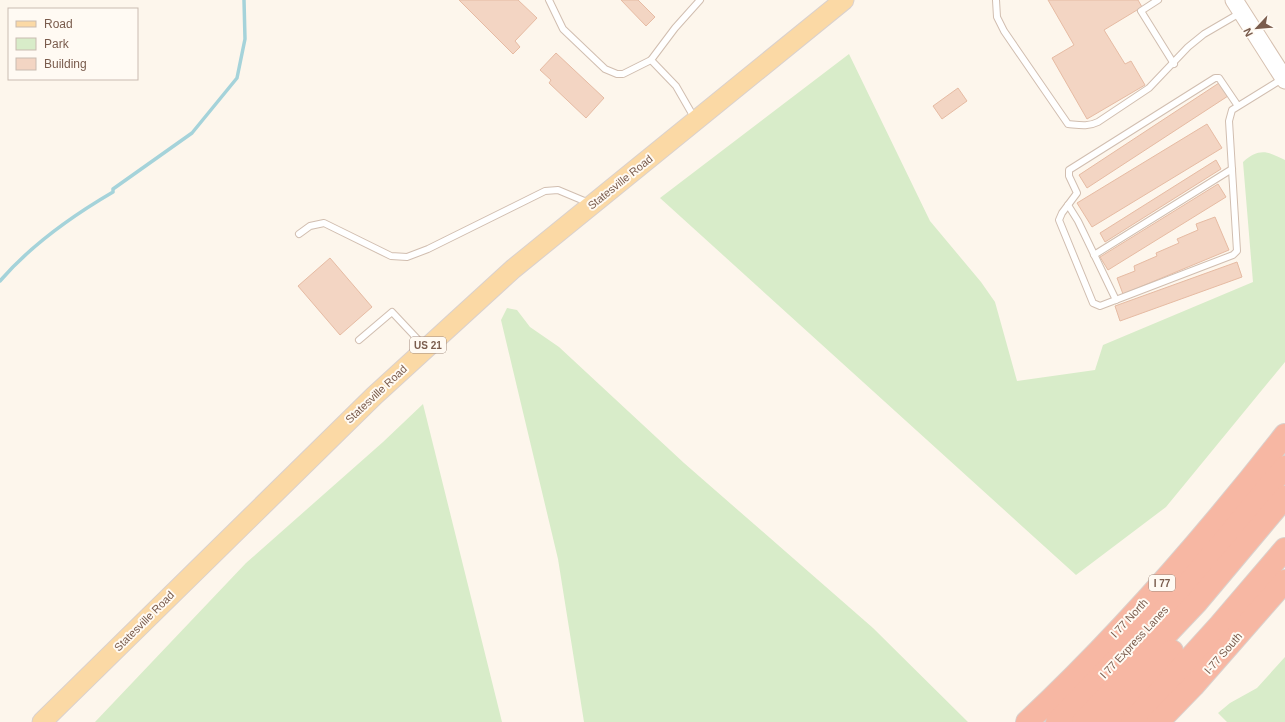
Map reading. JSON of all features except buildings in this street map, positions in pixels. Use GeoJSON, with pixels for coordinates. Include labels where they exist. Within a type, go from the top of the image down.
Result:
{"type":"FeatureCollection","features":[{"type":"Feature","properties":{"kind":"highway","name":"I 77 North"},"geometry":{"type":"LineString","coordinates":[[1028,722],[1085,665],[1167,577],[1240,492],[1285,435]]}},
{"type":"Feature","properties":{"kind":"highway","name":"I 77 Express Lanes"},"geometry":{"type":"LineString","coordinates":[[1057,722],[1182,591],[1285,468]]}},
{"type":"Feature","properties":{"kind":"highway"},"geometry":{"type":"LineString","coordinates":[[1083,722],[1196,603],[1285,498]]}},
{"type":"Feature","properties":{"kind":"highway"},"geometry":{"type":"LineString","coordinates":[[1107,722],[1191,630],[1285,520]]}},
{"type":"Feature","properties":{"kind":"highway"},"geometry":{"type":"LineString","coordinates":[[1132,722],[1220,625],[1285,550]]}},
{"type":"Feature","properties":{"kind":"highway","name":"I-77 South"},"geometry":{"type":"LineString","coordinates":[[1158,722],[1194,686],[1285,581]]}},
{"type":"Feature","properties":{"kind":"main road","name":"Statesville Road"},"geometry":{"type":"LineString","coordinates":[[42,722],[368,401],[426,348],[513,270],[844,0]]}},
{"type":"Feature","properties":{"kind":"main road"},"geometry":{"type":"LineString","coordinates":[[1238,6],[1284,79]]}},
{"type":"Feature","properties":{"kind":"lane"},"geometry":{"type":"LineString","coordinates":[[549,0],[563,29],[605,69],[617,74],[623,74],[651,60],[698,0]]}},
{"type":"Feature","properties":{"kind":"lane"},"geometry":{"type":"LineString","coordinates":[[996,0],[998,18],[1004,31],[1068,124],[1090,126],[1149,88],[1174,64],[1188,47],[1238,6]]}},
{"type":"Feature","properties":{"kind":"lane"},"geometry":{"type":"LineString","coordinates":[[1158,0],[1141,11],[1174,64]]}},
{"type":"Feature","properties":{"kind":"lane"},"geometry":{"type":"LineString","coordinates":[[651,60],[676,86],[696,120]]}},
{"type":"Feature","properties":{"kind":"lane"},"geometry":{"type":"LineString","coordinates":[[1238,106],[1220,78],[1215,78],[1069,170],[1069,176],[1077,193],[1059,220],[1093,303],[1100,306],[1232,255],[1236,251],[1228,121],[1232,110],[1284,79]]}},
{"type":"Feature","properties":{"kind":"lane"},"geometry":{"type":"LineString","coordinates":[[1094,255],[1232,168]]}},
{"type":"Feature","properties":{"kind":"lane"},"geometry":{"type":"LineString","coordinates":[[298,234],[310,226],[324,223],[391,256],[407,257],[428,249],[545,191],[558,190],[593,205]]}},
{"type":"Feature","properties":{"kind":"lane"},"geometry":{"type":"LineString","coordinates":[[1068,205],[1078,220],[1116,300]]}},
{"type":"Feature","properties":{"kind":"lane"},"geometry":{"type":"LineString","coordinates":[[359,340],[392,312],[426,348]]}},
{"type":"Feature","properties":{"kind":"green space"},"geometry":{"type":"Polygon","coordinates":[[[849,54],[930,221],[981,282],[995,302],[1017,381],[1095,370],[1103,345],[1253,282],[1243,162],[1254,155],[1263,152],[1285,160],[1285,362],[1166,507],[1076,575],[660,198],[849,54]]]}},
{"type":"Feature","properties":{"kind":"green space"},"geometry":{"type":"Polygon","coordinates":[[[507,308],[517,310],[530,327],[559,347],[684,463],[873,628],[968,722],[584,722],[558,559],[501,320],[507,308]]]}},
{"type":"Feature","properties":{"kind":"green space"},"geometry":{"type":"Polygon","coordinates":[[[423,404],[502,722],[95,722],[246,563],[383,442],[423,404]]]}},
{"type":"Feature","properties":{"kind":"green space"},"geometry":{"type":"Polygon","coordinates":[[[1285,657],[1285,722],[1227,722],[1218,713],[1230,703],[1257,688],[1285,657]]]}},
{"type":"Feature","properties":{"kind":"waterway"},"geometry":{"type":"LineString","coordinates":[[0,281],[25,255],[67,221],[113,192],[113,189],[192,133],[237,78],[245,39],[244,0]]}}]}
